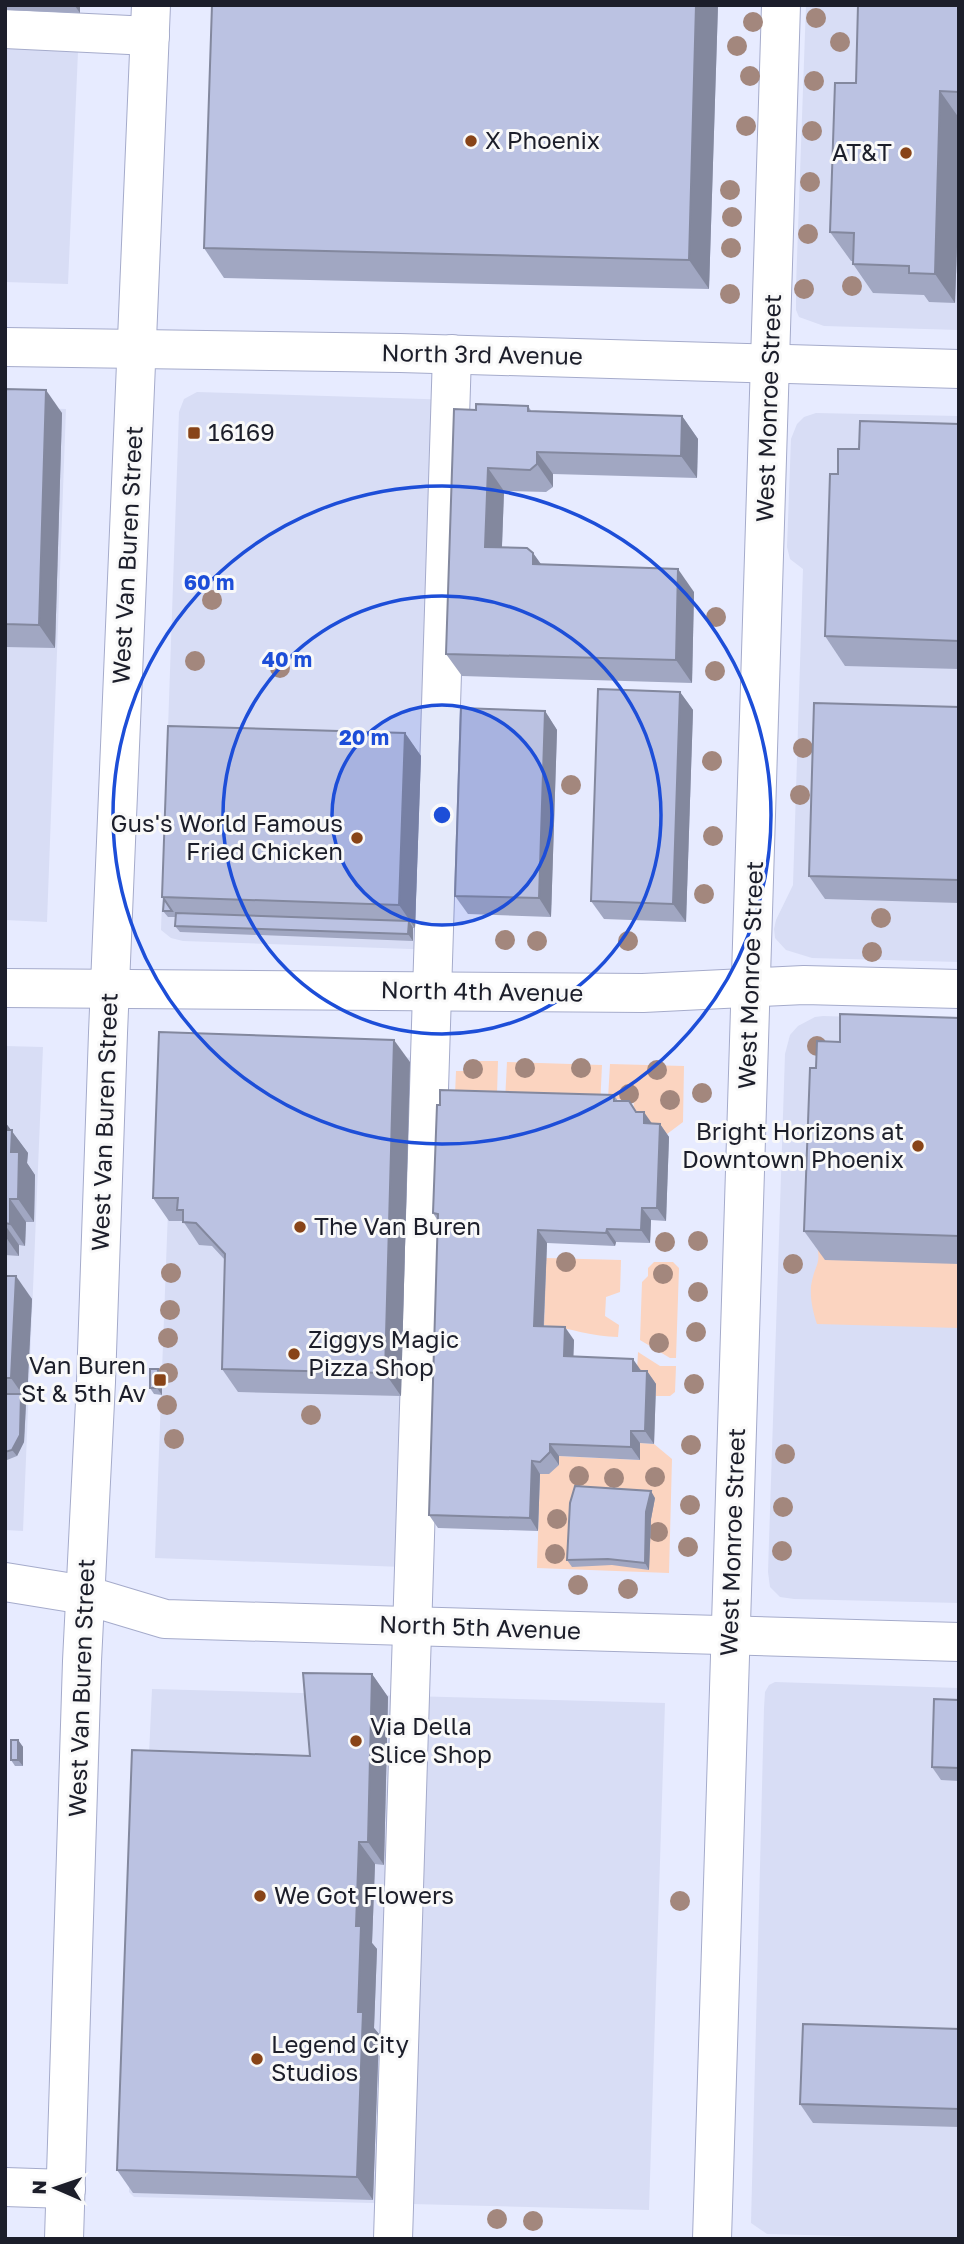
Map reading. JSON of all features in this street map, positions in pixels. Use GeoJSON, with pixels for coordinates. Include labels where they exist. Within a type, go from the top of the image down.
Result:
{"type":"FeatureCollection","features":[{"type":"Feature","properties":{"kind":"street","name":"West Monroe Street"},"geometry":{"type":"LineString","coordinates":[[712,2239],[781,5]]}},
{"type":"Feature","properties":{"kind":"street"},"geometry":{"type":"LineString","coordinates":[[5,29],[150,21]]}},
{"type":"Feature","properties":{"kind":"street","name":"West Van Buren Street"},"geometry":{"type":"LineString","coordinates":[[64,2239],[85,1595],[96,1382],[150,21]]}},
{"type":"Feature","properties":{"kind":"street","name":"North 3rd Avenue"},"geometry":{"type":"LineString","coordinates":[[5,347],[452,354],[959,369]]}},
{"type":"Feature","properties":{"kind":"street"},"geometry":{"type":"LineString","coordinates":[[393,2239],[452,354]]}},
{"type":"Feature","properties":{"kind":"street","name":"North 4th Avenue"},"geometry":{"type":"LineString","coordinates":[[5,988],[643,993],[804,985],[959,989]]}},
{"type":"Feature","properties":{"kind":"street","name":"North 5th Avenue"},"geometry":{"type":"LineString","coordinates":[[5,1582],[85,1595],[165,1619],[959,1642]]}},
{"type":"Feature","properties":{"kind":"street"},"geometry":{"type":"LineString","coordinates":[[5,2187],[66,2189]]}},
{"type":"Feature","properties":{"kind":"shaded area"},"geometry":{"type":"Polygon","coordinates":[[[5,5],[80,5],[68,284],[5,282],[5,5]]]}},
{"type":"Feature","properties":{"kind":"shaded area"},"geometry":{"type":"Polygon","coordinates":[[[806,5],[959,5],[959,330],[824,326],[799,317],[796,310],[796,286],[806,5]]]}},
{"type":"Feature","properties":{"kind":"shaded area"},"geometry":{"type":"Polygon","coordinates":[[[197,392],[456,400],[439,950],[183,941],[171,938],[161,930],[179,412],[184,399],[197,392]]]}},
{"type":"Feature","properties":{"kind":"shaded area"},"geometry":{"type":"Polygon","coordinates":[[[5,407],[66,409],[47,922],[5,920],[5,407]]]}},
{"type":"Feature","properties":{"kind":"shaded area"},"geometry":{"type":"Polygon","coordinates":[[[816,413],[959,416],[959,962],[812,958],[786,950],[775,938],[776,920],[793,885],[803,569],[790,559],[787,547],[791,439],[797,424],[804,417],[816,413]]]}},
{"type":"Feature","properties":{"kind":"shaded area"},"geometry":{"type":"Polygon","coordinates":[[[823,1016],[959,1020],[959,1603],[794,1599],[780,1597],[770,1587],[768,1572],[785,1054],[790,1035],[798,1026],[823,1016]]]}},
{"type":"Feature","properties":{"kind":"shaded area"},"geometry":{"type":"Polygon","coordinates":[[[5,1046],[43,1047],[23,1531],[5,1530],[5,1046]]]}},
{"type":"Feature","properties":{"kind":"shaded area"},"geometry":{"type":"Polygon","coordinates":[[[174,1050],[422,1058],[403,1567],[155,1558],[174,1050]]]}},
{"type":"Feature","properties":{"kind":"shaded area"},"geometry":{"type":"Polygon","coordinates":[[[466,1061],[498,1061],[497,1094],[455,1095],[456,1071],[466,1071],[466,1061]]]}},
{"type":"Feature","properties":{"kind":"shaded area"},"geometry":{"type":"Polygon","coordinates":[[[507,1062],[602,1065],[600,1107],[505,1101],[507,1062]]]}},
{"type":"Feature","properties":{"kind":"shaded area"},"geometry":{"type":"Polygon","coordinates":[[[610,1064],[684,1066],[683,1122],[663,1137],[633,1114],[634,1100],[608,1099],[610,1064]]]}},
{"type":"Feature","properties":{"kind":"shaded area"},"geometry":{"type":"Polygon","coordinates":[[[815,1238],[959,1264],[959,1328],[817,1324],[811,1291],[818,1259],[815,1238]]]}},
{"type":"Feature","properties":{"kind":"shaded area"},"geometry":{"type":"Polygon","coordinates":[[[546,1258],[621,1260],[620,1292],[606,1297],[605,1316],[619,1325],[618,1337],[544,1325],[546,1258]]]}},
{"type":"Feature","properties":{"kind":"shaded area"},"geometry":{"type":"Polygon","coordinates":[[[654,1262],[673,1262],[679,1268],[676,1358],[670,1358],[640,1340],[642,1282],[654,1262]]]}},
{"type":"Feature","properties":{"kind":"shaded area"},"geometry":{"type":"Polygon","coordinates":[[[638,1352],[660,1366],[676,1366],[675,1392],[670,1396],[656,1396],[656,1384],[637,1371],[638,1352]]]}},
{"type":"Feature","properties":{"kind":"shaded area"},"geometry":{"type":"Polygon","coordinates":[[[640,1443],[654,1444],[672,1459],[669,1573],[537,1568],[540,1474],[559,1465],[559,1456],[639,1460],[640,1443]]]}},
{"type":"Feature","properties":{"kind":"shaded area"},"geometry":{"type":"Polygon","coordinates":[[[775,1682],[959,1688],[959,2239],[767,2234],[751,2223],[764,1708],[765,1692],[769,1685],[775,1682]]]}},
{"type":"Feature","properties":{"kind":"shaded area"},"geometry":{"type":"Polygon","coordinates":[[[152,1689],[665,1703],[649,2210],[134,2197],[129,2192],[152,1689]]]}},
{"type":"Feature","properties":{"kind":"building","name":"X Phoenix"},"geometry":{"type":"Polygon","coordinates":[[[212,5],[696,5],[689,260],[204,248],[212,5]]]}},
{"type":"Feature","properties":{"kind":"building","name":"AT&T"},"geometry":{"type":"Polygon","coordinates":[[[858,5],[959,5],[959,92],[940,91],[935,274],[909,273],[909,266],[853,264],[854,233],[830,232],[835,83],[856,83],[858,5]]]}},
{"type":"Feature","properties":{"kind":"building"},"geometry":{"type":"Polygon","coordinates":[[[5,389],[46,390],[39,625],[5,624],[5,389]]]}},
{"type":"Feature","properties":{"kind":"building"},"geometry":{"type":"Polygon","coordinates":[[[476,404],[528,406],[528,411],[682,416],[681,456],[537,452],[537,464],[530,470],[488,468],[485,547],[527,548],[533,553],[533,564],[678,569],[676,660],[446,654],[454,409],[476,410],[476,404]]]}},
{"type":"Feature","properties":{"kind":"building"},"geometry":{"type":"Polygon","coordinates":[[[860,421],[959,424],[959,641],[825,636],[830,474],[838,474],[838,449],[859,449],[860,421]]]}},
{"type":"Feature","properties":{"kind":"building"},"geometry":{"type":"Polygon","coordinates":[[[598,689],[680,692],[673,904],[591,901],[598,689]]]}},
{"type":"Feature","properties":{"kind":"building"},"geometry":{"type":"Polygon","coordinates":[[[814,703],[959,707],[959,880],[809,876],[814,703]]]}},
{"type":"Feature","properties":{"kind":"building"},"geometry":{"type":"Polygon","coordinates":[[[461,708],[545,711],[539,898],[455,896],[461,708]]]}},
{"type":"Feature","properties":{"kind":"building"},"geometry":{"type":"Polygon","coordinates":[[[168,726],[405,733],[399,905],[162,897],[168,726]]]}},
{"type":"Feature","properties":{"kind":"building"},"geometry":{"type":"Polygon","coordinates":[[[164,899],[172,911],[163,911],[164,899]]]}},
{"type":"Feature","properties":{"kind":"building"},"geometry":{"type":"Polygon","coordinates":[[[176,913],[409,921],[408,934],[175,926],[176,913]]]}},
{"type":"Feature","properties":{"kind":"building"},"geometry":{"type":"Polygon","coordinates":[[[840,1014],[959,1018],[959,1236],[804,1231],[810,1068],[816,1068],[817,1041],[840,1042],[840,1014]]]}},
{"type":"Feature","properties":{"kind":"building","name":"The Van Buren"},"geometry":{"type":"Polygon","coordinates":[[[159,1032],[394,1040],[385,1373],[222,1369],[225,1254],[196,1223],[183,1222],[183,1210],[177,1210],[178,1198],[153,1198],[159,1032]]]}},
{"type":"Feature","properties":{"kind":"building"},"geometry":{"type":"Polygon","coordinates":[[[440,1090],[614,1095],[614,1101],[629,1101],[636,1112],[644,1112],[644,1123],[660,1124],[657,1208],[642,1208],[641,1230],[607,1229],[606,1233],[538,1230],[534,1326],[565,1327],[564,1356],[633,1359],[633,1371],[647,1371],[645,1431],[631,1431],[631,1447],[550,1444],[550,1452],[540,1462],[532,1461],[530,1518],[429,1515],[438,1214],[433,1213],[437,1105],[440,1105],[440,1090]]]}},
{"type":"Feature","properties":{"kind":"building"},"geometry":{"type":"Polygon","coordinates":[[[5,1130],[12,1130],[11,1152],[19,1152],[18,1199],[10,1199],[10,1224],[5,1223],[5,1130]]]}},
{"type":"Feature","properties":{"kind":"building"},"geometry":{"type":"Polygon","coordinates":[[[5,1276],[16,1276],[11,1378],[5,1378],[5,1276]]]}},
{"type":"Feature","properties":{"kind":"building"},"geometry":{"type":"Polygon","coordinates":[[[150,1369],[158,1369],[157,1388],[150,1388],[150,1369]]]}},
{"type":"Feature","properties":{"kind":"building"},"geometry":{"type":"Polygon","coordinates":[[[5,1394],[21,1394],[20,1435],[12,1450],[5,1452],[5,1394]]]}},
{"type":"Feature","properties":{"kind":"building"},"geometry":{"type":"Polygon","coordinates":[[[575,1486],[651,1491],[646,1512],[645,1563],[608,1559],[567,1560],[570,1503],[575,1486]]]}},
{"type":"Feature","properties":{"kind":"building"},"geometry":{"type":"Polygon","coordinates":[[[303,1673],[372,1674],[368,1842],[359,1842],[356,1926],[361,1926],[358,2012],[363,2012],[357,2177],[117,2170],[132,1750],[310,1756],[303,1673]]]}},
{"type":"Feature","properties":{"kind":"building"},"geometry":{"type":"Polygon","coordinates":[[[934,1699],[959,1700],[959,1768],[932,1767],[934,1699]]]}},
{"type":"Feature","properties":{"kind":"building"},"geometry":{"type":"Polygon","coordinates":[[[11,1740],[18,1740],[18,1760],[11,1760],[11,1740]]]}},
{"type":"Feature","properties":{"kind":"building"},"geometry":{"type":"Polygon","coordinates":[[[803,2024],[959,2029],[959,2109],[800,2104],[803,2024]]]}},
{"type":"Feature","properties":{"kind":"place","name":"X Phoenix"},"geometry":{"type":"Point","coordinates":[471,141]}},
{"type":"Feature","properties":{"kind":"place","name":"AT&T"},"geometry":{"type":"Point","coordinates":[906,153]}},
{"type":"Feature","properties":{"kind":"place","name":"16169"},"geometry":{"type":"Point","coordinates":[194,433]}},
{"type":"Feature","properties":{"kind":"place","name":"Gus's World Famous Fried Chicken"},"geometry":{"type":"Point","coordinates":[357,838]}},
{"type":"Feature","properties":{"kind":"place","name":"Bright Horizons at Downtown Phoenix"},"geometry":{"type":"Point","coordinates":[918,1146]}},
{"type":"Feature","properties":{"kind":"place","name":"The Van Buren"},"geometry":{"type":"Point","coordinates":[300,1227]}},
{"type":"Feature","properties":{"kind":"place","name":"Ziggys Magic Pizza Shop"},"geometry":{"type":"Point","coordinates":[294,1354]}},
{"type":"Feature","properties":{"kind":"place","name":"Van Buren St & 5th Av"},"geometry":{"type":"Point","coordinates":[160,1380]}},
{"type":"Feature","properties":{"kind":"place","name":"Via Della Slice Shop"},"geometry":{"type":"Point","coordinates":[356,1741]}},
{"type":"Feature","properties":{"kind":"place","name":"We Got Flowers"},"geometry":{"type":"Point","coordinates":[260,1896]}},
{"type":"Feature","properties":{"kind":"place","name":"Legend City Studios"},"geometry":{"type":"Point","coordinates":[257,2059]}}]}
